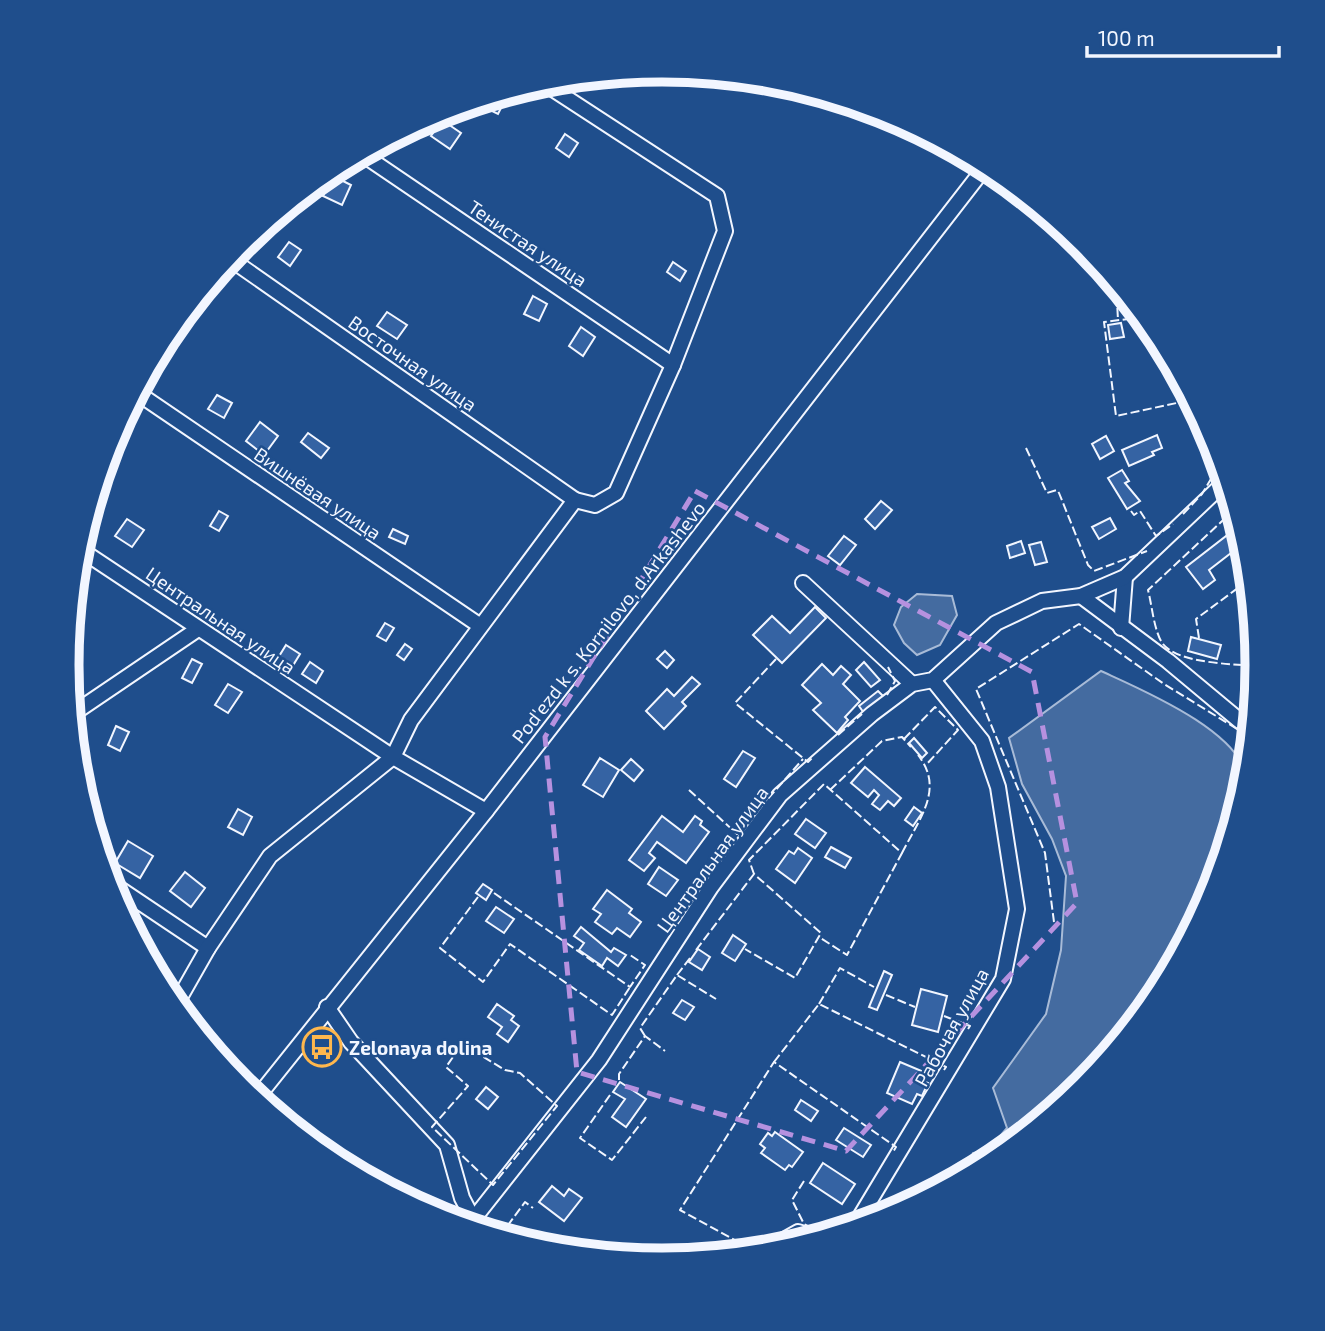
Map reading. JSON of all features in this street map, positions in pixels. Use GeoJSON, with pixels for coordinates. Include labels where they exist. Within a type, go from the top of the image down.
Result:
{"type":"FeatureCollection","features":[{"type":"Feature","properties":{"kind":"street"},"geometry":{"type":"LineString","coordinates":[[181,996],[208,948],[270,856],[393,757],[411,720],[479,625],[575,500],[595,505],[616,493],[673,365],[725,231],[717,196],[557,92]]}},
{"type":"Feature","properties":{"kind":"street","name":"Тенистая улица"},"geometry":{"type":"LineString","coordinates":[[371,160],[673,365]]}},
{"type":"Feature","properties":{"kind":"street","name":"Pod'ezd k s. Kornilovo, d.Arkashevo"},"geometry":{"type":"LineString","coordinates":[[263,1090],[486,811],[979,175]]}},
{"type":"Feature","properties":{"kind":"street","name":"Восточная улица"},"geometry":{"type":"LineString","coordinates":[[239,265],[575,500]]}},
{"type":"Feature","properties":{"kind":"street","name":"Вишнёвая улица"},"geometry":{"type":"LineString","coordinates":[[144,398],[479,625]]}},
{"type":"Feature","properties":{"kind":"street"},"geometry":{"type":"LineString","coordinates":[[933,680],[996,623],[1042,601],[1081,596],[1125,578],[1218,489]]}},
{"type":"Feature","properties":{"kind":"street","name":"Центральная улица"},"geometry":{"type":"LineString","coordinates":[[89,556],[393,757],[486,811]]}},
{"type":"Feature","properties":{"kind":"street"},"geometry":{"type":"LineString","coordinates":[[1121,628],[1125,578]]}},
{"type":"Feature","properties":{"kind":"street"},"geometry":{"type":"LineString","coordinates":[[803,583],[912,684]]}},
{"type":"Feature","properties":{"kind":"street"},"geometry":{"type":"LineString","coordinates":[[1081,596],[1168,661],[1243,723]]}},
{"type":"Feature","properties":{"kind":"street"},"geometry":{"type":"LineString","coordinates":[[80,709],[198,629]]}},
{"type":"Feature","properties":{"kind":"street","name":"Центральная улица"},"geometry":{"type":"LineString","coordinates":[[475,1218],[599,1060],[711,887],[780,796],[872,714],[912,684],[933,680]]}},
{"type":"Feature","properties":{"kind":"street","name":"Рабочая улица"},"geometry":{"type":"LineString","coordinates":[[862,1214],[1003,979],[1017,909],[998,787],[982,741],[933,680]]}},
{"type":"Feature","properties":{"kind":"street"},"geometry":{"type":"LineString","coordinates":[[124,892],[208,948]]}},
{"type":"Feature","properties":{"kind":"street"},"geometry":{"type":"LineString","coordinates":[[327,1007],[351,1042],[446,1144],[468,1216]]}},
{"type":"Feature","properties":{"kind":"highlighted area"},"geometry":{"type":"Polygon","coordinates":[[[695,491],[1032,672],[1077,903],[846,1151],[577,1072],[545,737],[695,491]]]}},
{"type":"Feature","properties":{"kind":"water"},"geometry":{"type":"Polygon","coordinates":[[[917,594],[952,596],[957,615],[940,645],[917,655],[904,643],[894,625],[901,607],[917,594]]]}},
{"type":"Feature","properties":{"kind":"water"},"geometry":{"type":"Polygon","coordinates":[[[1101,671],[1188,715],[1211,730],[1238,759],[1226,817],[1202,889],[1186,924],[1148,990],[1126,1021],[1075,1078],[1018,1129],[987,1151],[970,1161],[973,1153],[989,1149],[1007,1128],[993,1088],[1046,1014],[1061,950],[1066,876],[1052,839],[1022,784],[1009,738],[1101,671]]]}},
{"type":"Feature","properties":{"kind":"building"},"geometry":{"type":"Polygon","coordinates":[[[503,105],[498,114],[491,108],[503,105]]]}},
{"type":"Feature","properties":{"kind":"building"},"geometry":{"type":"Polygon","coordinates":[[[447,123],[461,133],[450,149],[431,136],[437,127],[447,123]]]}},
{"type":"Feature","properties":{"kind":"building"},"geometry":{"type":"Polygon","coordinates":[[[565,134],[578,143],[569,157],[556,148],[565,134]]]}},
{"type":"Feature","properties":{"kind":"building"},"geometry":{"type":"Polygon","coordinates":[[[339,179],[351,185],[342,205],[323,196],[327,188],[339,179]]]}},
{"type":"Feature","properties":{"kind":"building"},"geometry":{"type":"Polygon","coordinates":[[[289,242],[301,250],[290,266],[278,257],[289,242]]]}},
{"type":"Feature","properties":{"kind":"building"},"geometry":{"type":"Polygon","coordinates":[[[673,262],[686,271],[680,281],[667,272],[673,262]]]}},
{"type":"Feature","properties":{"kind":"building"},"geometry":{"type":"Polygon","coordinates":[[[533,296],[547,304],[539,321],[524,314],[533,296]]]}},
{"type":"Feature","properties":{"kind":"building"},"geometry":{"type":"Polygon","coordinates":[[[387,312],[407,325],[397,339],[377,326],[387,312]]]}},
{"type":"Feature","properties":{"kind":"building"},"geometry":{"type":"Polygon","coordinates":[[[1121,323],[1124,337],[1110,339],[1108,325],[1121,323]]]}},
{"type":"Feature","properties":{"kind":"building"},"geometry":{"type":"Polygon","coordinates":[[[581,327],[595,337],[583,356],[569,346],[581,327]]]}},
{"type":"Feature","properties":{"kind":"building"},"geometry":{"type":"Polygon","coordinates":[[[217,395],[232,403],[224,418],[208,409],[217,395]]]}},
{"type":"Feature","properties":{"kind":"building"},"geometry":{"type":"Polygon","coordinates":[[[260,422],[278,436],[264,455],[246,441],[260,422]]]}},
{"type":"Feature","properties":{"kind":"building"},"geometry":{"type":"Polygon","coordinates":[[[308,433],[329,448],[321,458],[301,442],[308,433]]]}},
{"type":"Feature","properties":{"kind":"building"},"geometry":{"type":"Polygon","coordinates":[[[1157,435],[1162,448],[1152,452],[1154,455],[1129,466],[1122,450],[1157,435]]]}},
{"type":"Feature","properties":{"kind":"building"},"geometry":{"type":"Polygon","coordinates":[[[1106,436],[1114,451],[1100,459],[1092,444],[1106,436]]]}},
{"type":"Feature","properties":{"kind":"building"},"geometry":{"type":"Polygon","coordinates":[[[1122,470],[1129,481],[1125,483],[1140,501],[1127,509],[1108,478],[1122,470]]]}},
{"type":"Feature","properties":{"kind":"building"},"geometry":{"type":"Polygon","coordinates":[[[881,501],[892,510],[875,529],[865,519],[881,501]]]}},
{"type":"Feature","properties":{"kind":"building"},"geometry":{"type":"Polygon","coordinates":[[[219,511],[228,516],[219,531],[210,526],[219,511]]]}},
{"type":"Feature","properties":{"kind":"building"},"geometry":{"type":"Polygon","coordinates":[[[1110,518],[1116,529],[1099,539],[1092,527],[1110,518]]]}},
{"type":"Feature","properties":{"kind":"building"},"geometry":{"type":"Polygon","coordinates":[[[127,519],[144,530],[132,547],[115,536],[127,519]]]}},
{"type":"Feature","properties":{"kind":"building"},"geometry":{"type":"Polygon","coordinates":[[[393,529],[408,536],[405,544],[389,537],[393,529]]]}},
{"type":"Feature","properties":{"kind":"building"},"geometry":{"type":"Polygon","coordinates":[[[1231,534],[1235,550],[1209,570],[1215,580],[1203,589],[1186,567],[1231,534]]]}},
{"type":"Feature","properties":{"kind":"building"},"geometry":{"type":"Polygon","coordinates":[[[844,536],[856,545],[840,565],[828,556],[844,536]]]}},
{"type":"Feature","properties":{"kind":"building"},"geometry":{"type":"Polygon","coordinates":[[[1021,541],[1025,553],[1010,558],[1007,546],[1021,541]]]}},
{"type":"Feature","properties":{"kind":"building"},"geometry":{"type":"Polygon","coordinates":[[[1041,542],[1047,562],[1035,565],[1029,545],[1041,542]]]}},
{"type":"Feature","properties":{"kind":"building"},"geometry":{"type":"Polygon","coordinates":[[[815,607],[826,618],[782,663],[753,635],[772,616],[790,633],[815,607]]]}},
{"type":"Feature","properties":{"kind":"building"},"geometry":{"type":"Polygon","coordinates":[[[385,623],[394,628],[386,641],[377,636],[385,623]]]}},
{"type":"Feature","properties":{"kind":"building"},"geometry":{"type":"Polygon","coordinates":[[[1191,637],[1221,645],[1217,659],[1188,651],[1191,637]]]}},
{"type":"Feature","properties":{"kind":"building"},"geometry":{"type":"Polygon","coordinates":[[[405,644],[412,649],[404,660],[397,655],[405,644]]]}},
{"type":"Feature","properties":{"kind":"building"},"geometry":{"type":"Polygon","coordinates":[[[286,645],[300,654],[292,667],[278,658],[286,645]]]}},
{"type":"Feature","properties":{"kind":"building"},"geometry":{"type":"Polygon","coordinates":[[[665,651],[674,660],[667,668],[657,659],[665,651]]]}},
{"type":"Feature","properties":{"kind":"building"},"geometry":{"type":"Polygon","coordinates":[[[192,659],[202,664],[192,683],[182,678],[192,659]]]}},
{"type":"Feature","properties":{"kind":"building"},"geometry":{"type":"Polygon","coordinates":[[[310,662],[323,671],[316,683],[302,674],[310,662]]]}},
{"type":"Feature","properties":{"kind":"building"},"geometry":{"type":"Polygon","coordinates":[[[864,662],[880,680],[871,687],[856,670],[864,662]]]}},
{"type":"Feature","properties":{"kind":"building"},"geometry":{"type":"Polygon","coordinates":[[[822,664],[833,675],[841,666],[851,675],[843,684],[860,701],[845,717],[848,720],[837,733],[813,710],[821,703],[802,685],[822,664]]]}},
{"type":"Feature","properties":{"kind":"building"},"geometry":{"type":"Polygon","coordinates":[[[692,677],[700,684],[682,702],[686,706],[664,729],[646,711],[667,689],[674,696],[692,677]]]}},
{"type":"Feature","properties":{"kind":"building"},"geometry":{"type":"Polygon","coordinates":[[[228,684],[242,692],[228,713],[215,705],[228,684]]]}},
{"type":"Feature","properties":{"kind":"building"},"geometry":{"type":"Polygon","coordinates":[[[878,691],[884,697],[864,713],[859,706],[878,691]]]}},
{"type":"Feature","properties":{"kind":"building"},"geometry":{"type":"Polygon","coordinates":[[[116,726],[129,732],[120,751],[108,745],[116,726]]]}},
{"type":"Feature","properties":{"kind":"building"},"geometry":{"type":"Polygon","coordinates":[[[914,738],[927,753],[922,758],[909,743],[914,738]]]}},
{"type":"Feature","properties":{"kind":"building"},"geometry":{"type":"Polygon","coordinates":[[[743,751],[755,758],[736,787],[724,779],[743,751]]]}},
{"type":"Feature","properties":{"kind":"building"},"geometry":{"type":"Polygon","coordinates":[[[600,758],[619,770],[603,797],[583,785],[600,758]]]}},
{"type":"Feature","properties":{"kind":"building"},"geometry":{"type":"Polygon","coordinates":[[[631,759],[643,770],[634,781],[621,770],[631,759]]]}},
{"type":"Feature","properties":{"kind":"building"},"geometry":{"type":"Polygon","coordinates":[[[865,767],[901,798],[894,806],[888,801],[880,810],[872,804],[879,795],[874,790],[868,797],[851,783],[865,767]]]}},
{"type":"Feature","properties":{"kind":"building"},"geometry":{"type":"Polygon","coordinates":[[[914,807],[922,813],[913,826],[905,820],[914,807]]]}},
{"type":"Feature","properties":{"kind":"building"},"geometry":{"type":"Polygon","coordinates":[[[238,809],[252,817],[243,835],[228,827],[238,809]]]}},
{"type":"Feature","properties":{"kind":"building"},"geometry":{"type":"Polygon","coordinates":[[[662,816],[683,832],[695,816],[702,821],[700,825],[709,832],[686,863],[657,842],[649,853],[655,858],[644,871],[629,860],[662,816]]]}},
{"type":"Feature","properties":{"kind":"building"},"geometry":{"type":"Polygon","coordinates":[[[806,819],[826,833],[815,848],[795,834],[806,819]]]}},
{"type":"Feature","properties":{"kind":"building"},"geometry":{"type":"Polygon","coordinates":[[[128,841],[153,856],[140,878],[115,863],[128,841]]]}},
{"type":"Feature","properties":{"kind":"building"},"geometry":{"type":"Polygon","coordinates":[[[831,847],[851,858],[845,868],[825,857],[831,847]]]}},
{"type":"Feature","properties":{"kind":"building"},"geometry":{"type":"Polygon","coordinates":[[[798,848],[812,858],[795,883],[776,869],[789,851],[794,854],[798,848]]]}},
{"type":"Feature","properties":{"kind":"building"},"geometry":{"type":"Polygon","coordinates":[[[659,867],[678,880],[666,896],[648,884],[659,867]]]}},
{"type":"Feature","properties":{"kind":"building"},"geometry":{"type":"Polygon","coordinates":[[[185,872],[205,888],[191,907],[170,891],[185,872]]]}},
{"type":"Feature","properties":{"kind":"building"},"geometry":{"type":"Polygon","coordinates":[[[483,884],[492,890],[486,900],[476,893],[483,884]]]}},
{"type":"Feature","properties":{"kind":"building"},"geometry":{"type":"Polygon","coordinates":[[[607,890],[632,909],[629,913],[641,922],[630,937],[617,928],[612,934],[595,922],[601,914],[593,909],[607,890]]]}},
{"type":"Feature","properties":{"kind":"building"},"geometry":{"type":"Polygon","coordinates":[[[496,907],[514,919],[504,933],[486,921],[496,907]]]}},
{"type":"Feature","properties":{"kind":"building"},"geometry":{"type":"Polygon","coordinates":[[[581,927],[611,952],[614,948],[626,955],[618,966],[607,958],[602,966],[579,950],[584,943],[574,936],[581,927]]]}},
{"type":"Feature","properties":{"kind":"building"},"geometry":{"type":"Polygon","coordinates":[[[733,935],[746,944],[735,961],[722,953],[733,935]]]}},
{"type":"Feature","properties":{"kind":"building"},"geometry":{"type":"Polygon","coordinates":[[[698,949],[710,957],[702,970],[689,962],[698,949]]]}},
{"type":"Feature","properties":{"kind":"building"},"geometry":{"type":"Polygon","coordinates":[[[884,971],[892,975],[877,1010],[869,1007],[884,971]]]}},
{"type":"Feature","properties":{"kind":"building"},"geometry":{"type":"Polygon","coordinates":[[[921,989],[947,996],[938,1032],[912,1025],[921,989]]]}},
{"type":"Feature","properties":{"kind":"building"},"geometry":{"type":"Polygon","coordinates":[[[682,1000],[694,1007],[685,1020],[673,1013],[682,1000]]]}},
{"type":"Feature","properties":{"kind":"building"},"geometry":{"type":"Polygon","coordinates":[[[497,1004],[514,1016],[511,1020],[519,1026],[508,1042],[497,1034],[502,1027],[488,1017],[497,1004]]]}},
{"type":"Feature","properties":{"kind":"building"},"geometry":{"type":"Polygon","coordinates":[[[900,1062],[924,1072],[921,1080],[928,1083],[922,1096],[917,1094],[912,1104],[887,1093],[900,1062]]]}},
{"type":"Feature","properties":{"kind":"building"},"geometry":{"type":"Polygon","coordinates":[[[620,1082],[646,1099],[626,1127],[612,1117],[625,1099],[613,1092],[620,1082]]]}},
{"type":"Feature","properties":{"kind":"building"},"geometry":{"type":"Polygon","coordinates":[[[486,1087],[498,1097],[488,1109],[476,1099],[486,1087]]]}},
{"type":"Feature","properties":{"kind":"building"},"geometry":{"type":"Polygon","coordinates":[[[801,1100],[818,1111],[811,1121],[795,1110],[801,1100]]]}},
{"type":"Feature","properties":{"kind":"building"},"geometry":{"type":"Polygon","coordinates":[[[844,1128],[871,1145],[863,1157],[836,1140],[844,1128]]]}},
{"type":"Feature","properties":{"kind":"building"},"geometry":{"type":"Polygon","coordinates":[[[775,1132],[803,1152],[792,1167],[789,1165],[785,1170],[761,1153],[765,1148],[760,1144],[768,1133],[772,1136],[775,1132]]]}},
{"type":"Feature","properties":{"kind":"building"},"geometry":{"type":"Polygon","coordinates":[[[823,1163],[855,1184],[842,1204],[810,1183],[823,1163]]]}},
{"type":"Feature","properties":{"kind":"building"},"geometry":{"type":"Polygon","coordinates":[[[552,1186],[564,1196],[569,1189],[582,1198],[564,1221],[539,1202],[552,1186]]]}},
{"type":"Feature","properties":{"kind":"fence"},"geometry":{"type":"LineString","coordinates":[[1117,299],[1118,320]]}},
{"type":"Feature","properties":{"kind":"fence"},"geometry":{"type":"LineString","coordinates":[[1132,318],[1104,322],[1116,416],[1183,402]]}},
{"type":"Feature","properties":{"kind":"fence"},"geometry":{"type":"LineString","coordinates":[[1026,448],[1047,493],[1057,490],[1059,493],[1088,565],[1094,571],[1147,551]]}},
{"type":"Feature","properties":{"kind":"fence"},"geometry":{"type":"LineString","coordinates":[[1183,514],[1202,494],[1214,474]]}},
{"type":"Feature","properties":{"kind":"fence"},"geometry":{"type":"LineString","coordinates":[[1131,511],[1134,515],[1140,511],[1156,536],[1173,524]]}},
{"type":"Feature","properties":{"kind":"fence"},"geometry":{"type":"LineString","coordinates":[[1227,517],[1148,590],[1157,633],[1171,651],[1208,662],[1246,665]]}},
{"type":"Feature","properties":{"kind":"fence"},"geometry":{"type":"LineString","coordinates":[[1199,638],[1196,619],[1241,586]]}},
{"type":"Feature","properties":{"kind":"fence"},"geometry":{"type":"LineString","coordinates":[[1054,922],[1045,853],[976,689],[1079,624],[1164,684],[1242,732]]}},
{"type":"Feature","properties":{"kind":"fence"},"geometry":{"type":"LineString","coordinates":[[776,659],[735,703],[808,762],[812,758]]}},
{"type":"Feature","properties":{"kind":"fence"},"geometry":{"type":"LineString","coordinates":[[887,695],[895,681],[888,667]]}},
{"type":"Feature","properties":{"kind":"fence"},"geometry":{"type":"LineString","coordinates":[[904,739],[935,707],[958,730],[926,765]]}},
{"type":"Feature","properties":{"kind":"fence"},"geometry":{"type":"LineString","coordinates":[[838,735],[862,714]]}},
{"type":"Feature","properties":{"kind":"fence"},"geometry":{"type":"LineString","coordinates":[[830,790],[882,741],[902,737],[911,747]]}},
{"type":"Feature","properties":{"kind":"fence"},"geometry":{"type":"LineString","coordinates":[[902,853],[922,816],[929,792],[926,768],[918,755]]}},
{"type":"Feature","properties":{"kind":"fence"},"geometry":{"type":"LineString","coordinates":[[689,790],[737,834],[803,759]]}},
{"type":"Feature","properties":{"kind":"fence"},"geometry":{"type":"LineString","coordinates":[[754,874],[749,860],[824,784],[902,853],[847,955],[819,937]]}},
{"type":"Feature","properties":{"kind":"fence"},"geometry":{"type":"LineString","coordinates":[[696,950],[754,874],[821,933],[795,978],[745,949]]}},
{"type":"Feature","properties":{"kind":"fence"},"geometry":{"type":"LineString","coordinates":[[494,893],[630,987],[645,965],[630,955]]}},
{"type":"Feature","properties":{"kind":"fence"},"geometry":{"type":"LineString","coordinates":[[478,897],[440,948],[483,982],[510,944],[612,1015],[630,987]]}},
{"type":"Feature","properties":{"kind":"fence"},"geometry":{"type":"LineString","coordinates":[[677,975],[690,958]]}},
{"type":"Feature","properties":{"kind":"fence"},"geometry":{"type":"LineString","coordinates":[[819,1004],[840,968],[874,987]]}},
{"type":"Feature","properties":{"kind":"fence"},"geometry":{"type":"LineString","coordinates":[[645,1036],[640,1028],[677,975],[716,999]]}},
{"type":"Feature","properties":{"kind":"fence"},"geometry":{"type":"LineString","coordinates":[[886,995],[915,1007]]}},
{"type":"Feature","properties":{"kind":"fence"},"geometry":{"type":"LineString","coordinates":[[774,1062],[819,1004],[946,1067],[944,1070]]}},
{"type":"Feature","properties":{"kind":"fence"},"geometry":{"type":"LineString","coordinates":[[944,1016],[970,1026],[968,1029]]}},
{"type":"Feature","properties":{"kind":"fence"},"geometry":{"type":"LineString","coordinates":[[619,1080],[619,1074],[645,1036],[665,1051]]}},
{"type":"Feature","properties":{"kind":"fence"},"geometry":{"type":"LineString","coordinates":[[462,1044],[505,1070],[520,1073],[557,1106],[493,1185],[432,1127],[468,1086],[446,1067],[462,1044]]}},
{"type":"Feature","properties":{"kind":"fence"},"geometry":{"type":"LineString","coordinates":[[740,1243],[680,1210],[774,1062],[896,1147],[893,1152]]}},
{"type":"Feature","properties":{"kind":"fence"},"geometry":{"type":"LineString","coordinates":[[610,1095],[580,1138],[612,1160],[646,1117]]}},
{"type":"Feature","properties":{"kind":"fence"},"geometry":{"type":"LineString","coordinates":[[804,1181],[792,1200],[804,1224],[814,1229]]}},
{"type":"Feature","properties":{"kind":"fence"},"geometry":{"type":"LineString","coordinates":[[506,1228],[525,1202],[533,1208]]}},
{"type":"Feature","properties":{"kind":"place","name":"Zelonaya dolina"},"geometry":{"type":"Point","coordinates":[322,1047]}}]}
